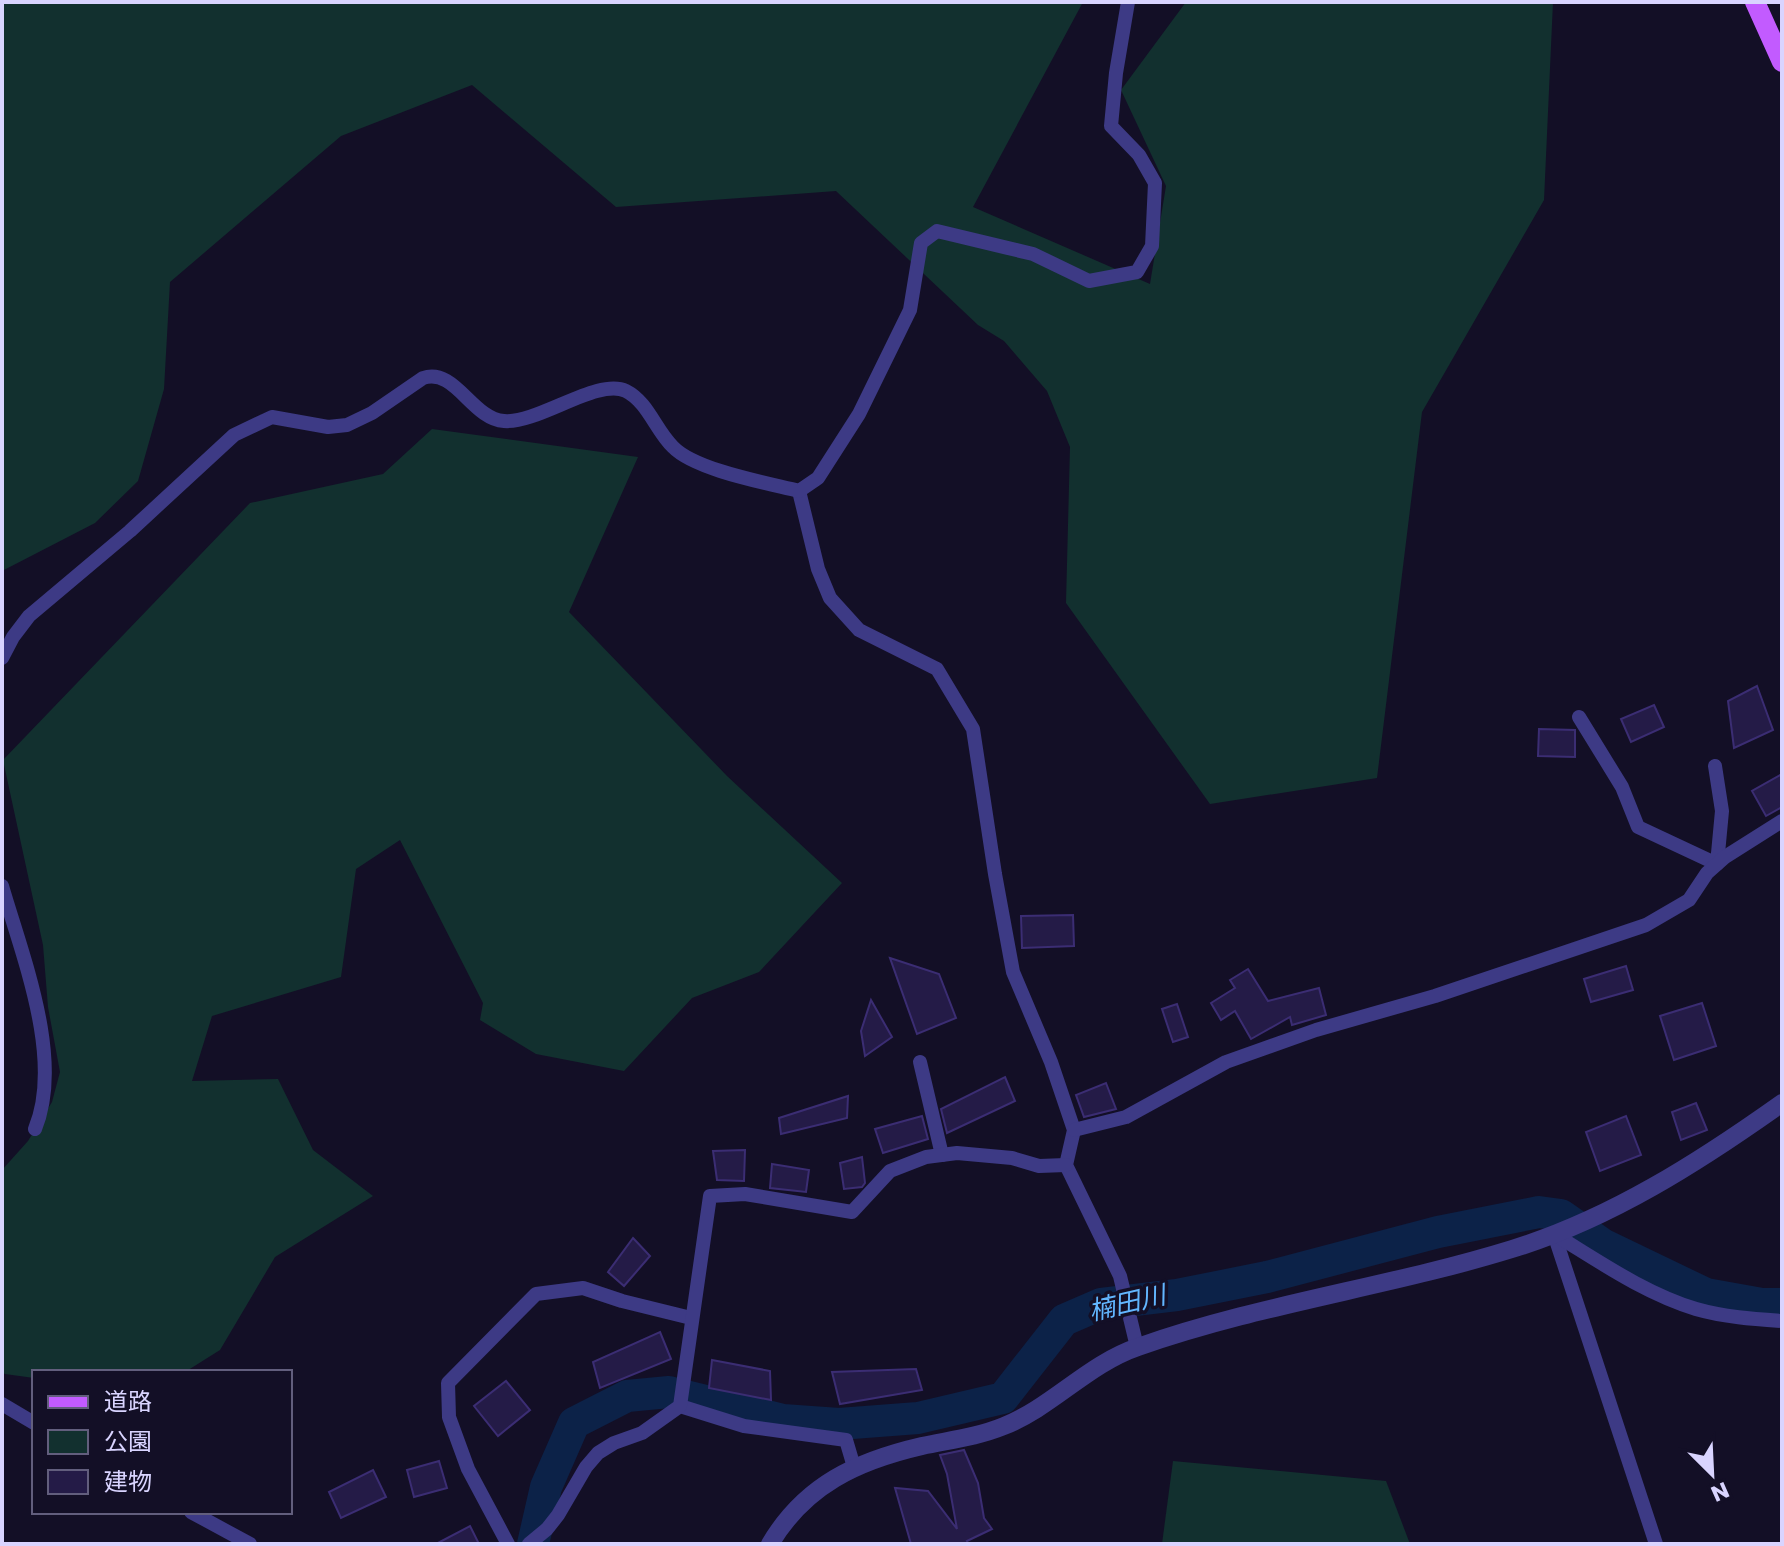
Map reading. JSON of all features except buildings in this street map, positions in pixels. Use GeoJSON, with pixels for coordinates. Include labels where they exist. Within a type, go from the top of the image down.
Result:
{"type":"FeatureCollection","features":[{"type":"Feature","properties":{"kind":"main road"},"geometry":{"type":"LineString","coordinates":[[1755,2],[1782,62]]}},
{"type":"Feature","properties":{"kind":"street"},"geometry":{"type":"LineString","coordinates":[[2,658],[29,616],[130,531],[234,435],[272,417],[328,427],[347,425],[432,375],[441,377],[484,414],[507,422],[527,418],[594,392],[610,389],[626,391],[641,404],[673,448],[688,458],[722,471],[799,491],[818,478],[859,414],[910,310],[921,243],[937,231],[1033,254],[1089,281],[1137,272],[1152,246],[1155,183],[1139,155],[1111,126],[1128,2]]}},
{"type":"Feature","properties":{"kind":"street"},"geometry":{"type":"LineString","coordinates":[[799,491],[818,569],[830,598],[859,630],[937,669],[973,729],[1013,972],[1051,1062],[1074,1130],[1066,1165],[1120,1276],[1137,1347]]}},
{"type":"Feature","properties":{"kind":"street"},"geometry":{"type":"LineString","coordinates":[[1579,717],[1622,787],[1638,827],[1717,864]]}},
{"type":"Feature","properties":{"kind":"street"},"geometry":{"type":"LineString","coordinates":[[1715,766],[1722,811],[1717,864]]}},
{"type":"Feature","properties":{"kind":"street"},"geometry":{"type":"LineString","coordinates":[[1074,1130],[1126,1117],[1226,1062],[1316,1030],[1435,996],[1646,925],[1689,900],[1717,864],[1782,821]]}},
{"type":"Feature","properties":{"kind":"street"},"geometry":{"type":"LineString","coordinates":[[2,886],[39,1015],[44,1053],[42,1111],[35,1129]]}},
{"type":"Feature","properties":{"kind":"street"},"geometry":{"type":"LineString","coordinates":[[920,1062],[942,1155]]}},
{"type":"Feature","properties":{"kind":"street"},"geometry":{"type":"LineString","coordinates":[[770,1544],[799,1505],[823,1484],[854,1467],[914,1448],[980,1435],[1012,1422],[1088,1372],[1137,1347],[1232,1319],[1485,1256],[1554,1234],[1611,1208],[1675,1173],[1729,1141],[1782,1103]]}},
{"type":"Feature","properties":{"kind":"street"},"geometry":{"type":"LineString","coordinates":[[529,1544],[558,1515],[586,1467],[598,1453],[614,1443],[642,1433],[681,1396],[710,1196],[745,1194],[852,1212],[890,1171],[926,1157],[957,1153],[1012,1158],[1039,1166],[1066,1165]]}},
{"type":"Feature","properties":{"kind":"street"},"geometry":{"type":"LineString","coordinates":[[1554,1234],[1611,1271],[1659,1295],[1697,1309],[1738,1318],[1782,1321]]}},
{"type":"Feature","properties":{"kind":"street"},"geometry":{"type":"LineString","coordinates":[[1554,1234],[1656,1544]]}},
{"type":"Feature","properties":{"kind":"street"},"geometry":{"type":"LineString","coordinates":[[508,1544],[468,1469],[449,1417],[448,1383],[536,1294],[583,1288],[691,1318]]}},
{"type":"Feature","properties":{"kind":"street"},"geometry":{"type":"LineString","coordinates":[[681,1396],[744,1426],[846,1440],[854,1467]]}},
{"type":"Feature","properties":{"kind":"street"},"geometry":{"type":"LineString","coordinates":[[2,1404],[32,1422]]}},
{"type":"Feature","properties":{"kind":"street"},"geometry":{"type":"LineString","coordinates":[[195,1514],[250,1544]]}},
{"type":"Feature","properties":{"kind":"green space"},"geometry":{"type":"Polygon","coordinates":[[[2,2],[1083,2],[973,207],[1150,284],[1166,186],[1121,90],[1186,2],[1553,2],[1544,200],[1422,412],[1377,778],[1210,804],[1066,603],[1070,447],[1047,391],[1004,341],[978,325],[836,191],[616,207],[472,85],[341,136],[170,282],[164,389],[138,481],[95,523],[2,571],[2,2]]]}},
{"type":"Feature","properties":{"kind":"green space"},"geometry":{"type":"Polygon","coordinates":[[[432,429],[638,457],[569,612],[727,776],[842,883],[759,972],[692,998],[624,1071],[536,1054],[480,1020],[483,1003],[400,840],[356,869],[341,977],[212,1016],[192,1081],[278,1079],[313,1150],[373,1196],[275,1257],[220,1350],[188,1370],[32,1370],[32,1378],[5,1374],[2,1372],[2,1170],[28,1141],[52,1102],[60,1072],[48,1007],[43,945],[3,760],[250,503],[383,474],[432,429]]]}},
{"type":"Feature","properties":{"kind":"green space"},"geometry":{"type":"Polygon","coordinates":[[[1173,1461],[1386,1481],[1410,1544],[1162,1544],[1173,1461]]]}},
{"type":"Feature","properties":{"kind":"waterway","name":"楠田川"},"geometry":{"type":"LineString","coordinates":[[533,1544],[546,1487],[574,1423],[627,1396],[669,1392],[783,1420],[839,1424],[918,1418],[1003,1398],[1064,1320],[1101,1304],[1177,1295],[1267,1277],[1438,1232],[1539,1212],[1561,1215],[1604,1245],[1706,1294],[1762,1304],[1782,1304]]}}]}
